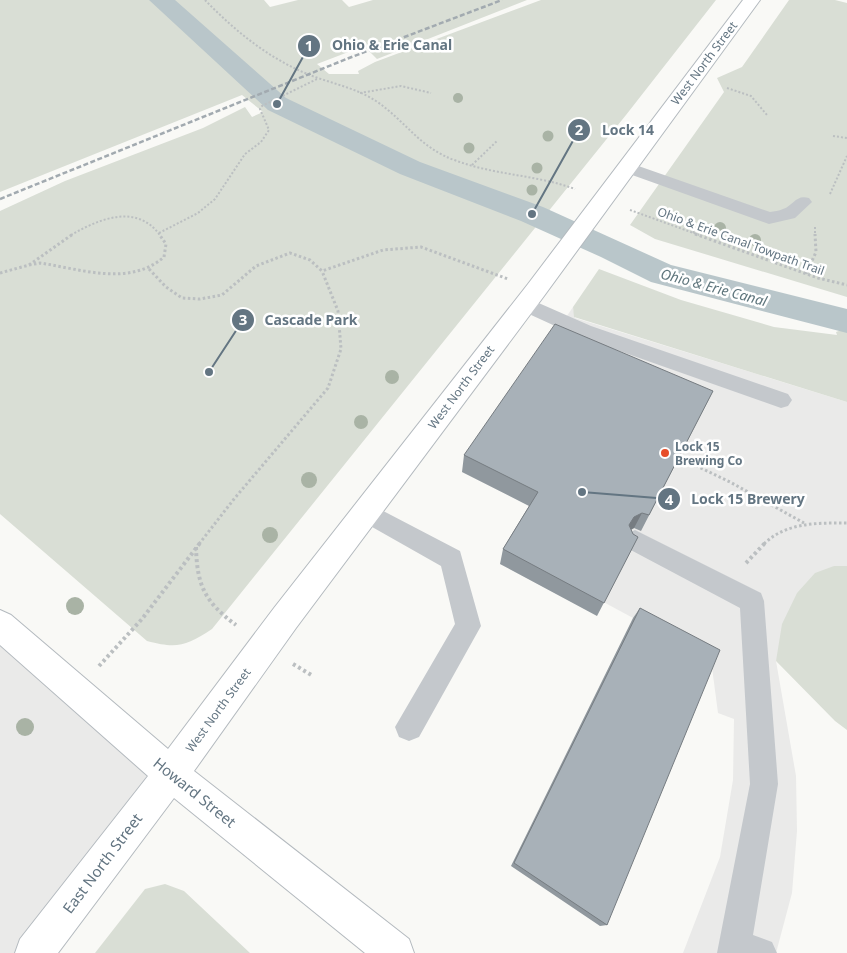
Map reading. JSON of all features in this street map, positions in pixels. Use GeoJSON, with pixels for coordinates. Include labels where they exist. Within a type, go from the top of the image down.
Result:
{"type":"FeatureCollection","features":[{"type":"Feature","properties":{"kind":"street","name":"West North Street"},"geometry":{"type":"LineString","coordinates":[[171,774],[284,618],[537,288],[601,199],[752,0]]}},
{"type":"Feature","properties":{"kind":"street","name":"Howard Street"},"geometry":{"type":"LineString","coordinates":[[0,625],[171,774],[395,953]]}},
{"type":"Feature","properties":{"kind":"street","name":"East North Street"},"geometry":{"type":"LineString","coordinates":[[34,953],[171,774]]}},
{"type":"Feature","properties":{"kind":"lane"},"geometry":{"type":"LineString","coordinates":[[627,166],[768,218],[790,214],[803,202]]}},
{"type":"Feature","properties":{"kind":"lane"},"geometry":{"type":"LineString","coordinates":[[537,288],[584,331],[781,400]]}},
{"type":"Feature","properties":{"kind":"lane"},"geometry":{"type":"LineString","coordinates":[[366,512],[451,559],[468,626],[409,727]]}},
{"type":"Feature","properties":{"kind":"lane"},"geometry":{"type":"LineString","coordinates":[[635,541],[752,601],[764,784],[743,950]]}},
{"type":"Feature","properties":{"kind":"path"},"geometry":{"type":"LineString","coordinates":[[205,0],[226,23],[246,39],[271,55],[318,79],[371,98],[428,147],[494,172],[564,185],[578,190]]}},
{"type":"Feature","properties":{"kind":"path"},"geometry":{"type":"LineString","coordinates":[[159,233],[198,213],[215,199],[245,154],[261,142],[269,130],[260,109],[262,106],[318,79]]}},
{"type":"Feature","properties":{"kind":"path"},"geometry":{"type":"LineString","coordinates":[[360,93],[401,86],[430,94]]}},
{"type":"Feature","properties":{"kind":"path"},"geometry":{"type":"LineString","coordinates":[[727,88],[751,96],[767,115]]}},
{"type":"Feature","properties":{"kind":"path"},"geometry":{"type":"LineString","coordinates":[[833,136],[847,138]]}},
{"type":"Feature","properties":{"kind":"path"},"geometry":{"type":"LineString","coordinates":[[472,165],[497,141]]}},
{"type":"Feature","properties":{"kind":"path","name":"Ohio & Erie Canal Towpath Trail"},"geometry":{"type":"LineString","coordinates":[[630,210],[818,278],[847,285]]}},
{"type":"Feature","properties":{"kind":"path"},"geometry":{"type":"LineString","coordinates":[[0,273],[17,266],[28,265],[40,263],[112,274],[132,273],[149,269],[164,257],[166,244],[150,223],[124,214],[109,218],[61,240],[28,265]]}},
{"type":"Feature","properties":{"kind":"path"},"geometry":{"type":"LineString","coordinates":[[322,271],[390,248],[421,247],[537,288]]}},
{"type":"Feature","properties":{"kind":"path"},"geometry":{"type":"LineString","coordinates":[[76,691],[142,619],[229,506],[328,388],[341,349],[338,311],[322,271],[310,260],[290,253],[274,257],[256,266],[222,295],[200,299],[182,298],[166,287],[149,269]]}},
{"type":"Feature","properties":{"kind":"path"},"geometry":{"type":"LineString","coordinates":[[678,458],[730,482],[805,523]]}},
{"type":"Feature","properties":{"kind":"path"},"geometry":{"type":"LineString","coordinates":[[739,564],[744,565],[753,559],[767,541],[782,531],[805,523],[847,522]]}},
{"type":"Feature","properties":{"kind":"shaded area"},"geometry":{"type":"Polygon","coordinates":[[[0,0],[264,0],[270,7],[298,0],[342,0],[349,7],[373,0],[527,0],[377,59],[364,46],[317,64],[329,74],[359,74],[358,71],[375,62],[541,0],[716,0],[626,115],[212,629],[188,642],[166,645],[147,641],[0,514],[0,211],[65,181],[203,128],[245,107],[252,117],[263,112],[242,95],[0,192],[0,0]]]}},
{"type":"Feature","properties":{"kind":"shaded area"},"geometry":{"type":"Polygon","coordinates":[[[789,0],[835,0],[847,3],[847,297],[655,239],[630,225],[724,92],[717,78],[742,67],[789,0]]]}},
{"type":"Feature","properties":{"kind":"shaded area"},"geometry":{"type":"Polygon","coordinates":[[[599,269],[681,300],[774,327],[837,335],[836,332],[847,328],[847,402],[574,317],[573,307],[599,269]]]}},
{"type":"Feature","properties":{"kind":"shaded area"},"geometry":{"type":"Polygon","coordinates":[[[573,307],[575,318],[847,402],[847,566],[834,566],[776,661],[796,776],[797,831],[792,893],[776,953],[683,953],[720,857],[733,780],[734,719],[718,713],[711,660],[596,598],[589,611],[500,564],[534,508],[462,472],[573,307]]]}},
{"type":"Feature","properties":{"kind":"shaded area"},"geometry":{"type":"Polygon","coordinates":[[[834,566],[847,566],[847,730],[835,721],[776,661],[782,624],[797,593],[815,573],[834,566]]]}},
{"type":"Feature","properties":{"kind":"shaded area"},"geometry":{"type":"Polygon","coordinates":[[[0,625],[171,774],[34,953],[0,953],[0,625]]]}},
{"type":"Feature","properties":{"kind":"shaded area"},"geometry":{"type":"Polygon","coordinates":[[[165,884],[184,891],[250,953],[95,953],[145,889],[165,884]]]}},
{"type":"Feature","properties":{"kind":"building"},"geometry":{"type":"Polygon","coordinates":[[[555,324],[713,391],[649,515],[642,513],[634,517],[629,525],[633,534],[638,537],[604,603],[503,549],[538,492],[464,455],[555,324]]]}},
{"type":"Feature","properties":{"kind":"building"},"geometry":{"type":"Polygon","coordinates":[[[640,608],[720,650],[607,925],[514,863],[640,608]]]}},
{"type":"Feature","properties":{"kind":"waterway"},"geometry":{"type":"LineString","coordinates":[[161,0],[277,104],[410,168],[532,214],[612,249],[662,274],[847,321]]}},
{"type":"Feature","properties":{"kind":"railway"},"geometry":{"type":"LineString","coordinates":[[0,199],[349,58],[502,0]]}},
{"type":"Feature","properties":{"kind":"place","name":"Ohio & Erie Canal"},"geometry":{"type":"Point","coordinates":[277,104]}},
{"type":"Feature","properties":{"kind":"place","name":"Lock 14"},"geometry":{"type":"Point","coordinates":[532,214]}},
{"type":"Feature","properties":{"kind":"place","name":"Cascade Park"},"geometry":{"type":"Point","coordinates":[209,372]}},
{"type":"Feature","properties":{"kind":"place","name":"Lock 15 Brewing Co"},"geometry":{"type":"Point","coordinates":[665,453]}},
{"type":"Feature","properties":{"kind":"place","name":"Lock 15 Brewery"},"geometry":{"type":"Point","coordinates":[582,492]}}]}
